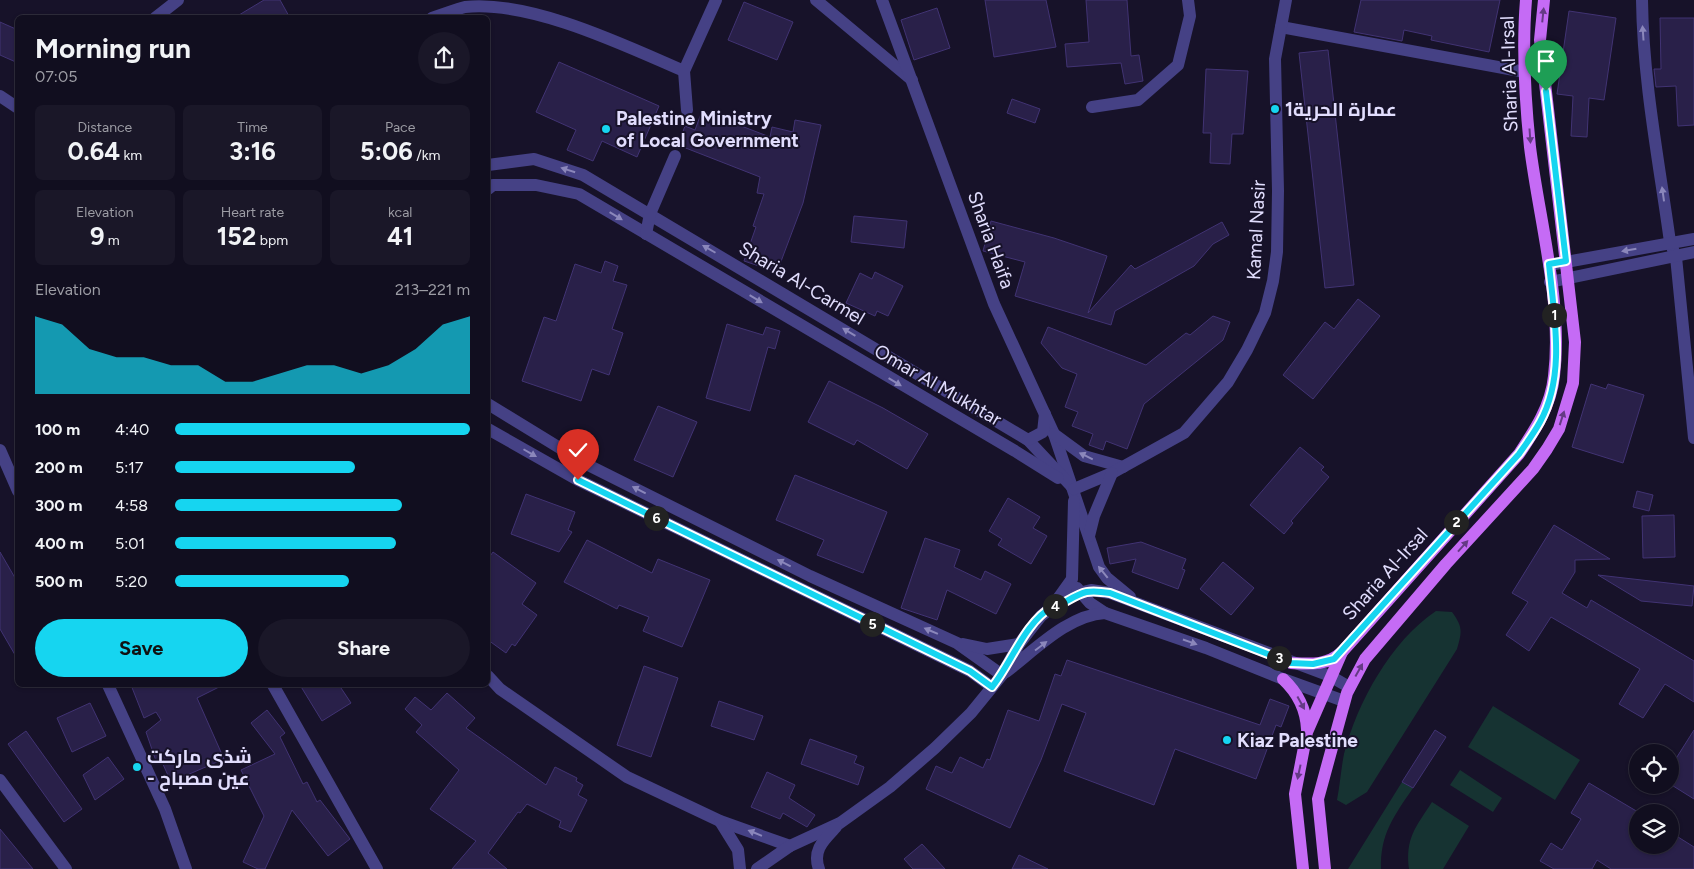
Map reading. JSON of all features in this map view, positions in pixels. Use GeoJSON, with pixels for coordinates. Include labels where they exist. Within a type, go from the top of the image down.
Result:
{"type":"FeatureCollection","features":[{"type":"Feature","properties":{"kind":"main road","name":"Sharia Al-Irsal"},"geometry":{"type":"LineString","coordinates":[[1303,869],[1294,794],[1308,732],[1330,676],[1342,652],[1519,454],[1541,421],[1554,378],[1556,344],[1549,264],[1530,146],[1523,38],[1526,0]]}},
{"type":"Feature","properties":{"kind":"main road","name":"Sharia Al-Irsal"},"geometry":{"type":"LineString","coordinates":[[1325,869],[1318,799],[1344,701],[1350,687],[1365,659],[1446,564],[1533,469],[1559,429],[1573,383],[1575,342],[1540,40],[1544,0]]}},
{"type":"Feature","properties":{"kind":"main road"},"geometry":{"type":"LineString","coordinates":[[1291,663],[1313,664],[1334,659],[1342,652]]}},
{"type":"Feature","properties":{"kind":"main road"},"geometry":{"type":"LineString","coordinates":[[1282,680],[1293,688],[1306,713],[1308,732]]}},
{"type":"Feature","properties":{"kind":"street"},"geometry":{"type":"LineString","coordinates":[[159,15],[178,0]]}},
{"type":"Feature","properties":{"kind":"street"},"geometry":{"type":"LineString","coordinates":[[687,110],[684,71],[716,0]]}},
{"type":"Feature","properties":{"kind":"street"},"geometry":{"type":"LineString","coordinates":[[816,0],[912,80]]}},
{"type":"Feature","properties":{"kind":"street","name":"Sharia Haifa"},"geometry":{"type":"LineString","coordinates":[[882,0],[994,304],[1054,434],[1074,489],[1098,567],[1107,578],[1140,604]]}},
{"type":"Feature","properties":{"kind":"street"},"geometry":{"type":"LineString","coordinates":[[1092,106],[1138,100],[1178,65],[1190,16],[1188,0]]}},
{"type":"Feature","properties":{"kind":"street","name":"Kamal Nasir"},"geometry":{"type":"LineString","coordinates":[[1074,489],[1117,470],[1184,432],[1228,382],[1247,350],[1265,313],[1273,282],[1277,252],[1278,191],[1275,59],[1286,0]]}},
{"type":"Feature","properties":{"kind":"street"},"geometry":{"type":"LineString","coordinates":[[1642,0],[1644,41],[1670,242],[1676,257],[1694,438]]}},
{"type":"Feature","properties":{"kind":"street"},"geometry":{"type":"LineString","coordinates":[[441,15],[466,7],[490,5],[521,8],[566,21],[684,71]]}},
{"type":"Feature","properties":{"kind":"street"},"geometry":{"type":"LineString","coordinates":[[1281,27],[1525,72]]}},
{"type":"Feature","properties":{"kind":"street"},"geometry":{"type":"LineString","coordinates":[[0,96],[15,106]]}},
{"type":"Feature","properties":{"kind":"street"},"geometry":{"type":"LineString","coordinates":[[646,234],[650,214],[675,156]]}},
{"type":"Feature","properties":{"kind":"street","name":"Sharia Al-Carmel"},"geometry":{"type":"LineString","coordinates":[[490,165],[534,159],[583,175],[1028,440],[1074,489]]}},
{"type":"Feature","properties":{"kind":"street","name":"Omar Al Mukhtar"},"geometry":{"type":"LineString","coordinates":[[490,187],[493,185],[536,185],[579,194],[1015,451],[1074,489]]}},
{"type":"Feature","properties":{"kind":"street"},"geometry":{"type":"LineString","coordinates":[[1549,264],[1694,239]]}},
{"type":"Feature","properties":{"kind":"street"},"geometry":{"type":"LineString","coordinates":[[1550,282],[1568,280],[1694,252]]}},
{"type":"Feature","properties":{"kind":"street"},"geometry":{"type":"LineString","coordinates":[[490,405],[586,464],[810,576],[957,643],[1002,675]]}},
{"type":"Feature","properties":{"kind":"street"},"geometry":{"type":"LineString","coordinates":[[1028,440],[1043,432],[1045,414]]}},
{"type":"Feature","properties":{"kind":"street"},"geometry":{"type":"LineString","coordinates":[[490,430],[578,480],[963,668],[992,687]]}},
{"type":"Feature","properties":{"kind":"street"},"geometry":{"type":"LineString","coordinates":[[1054,434],[1084,456],[1117,470],[1094,516],[1088,539]]}},
{"type":"Feature","properties":{"kind":"street"},"geometry":{"type":"LineString","coordinates":[[0,450],[15,484]]}},
{"type":"Feature","properties":{"kind":"street"},"geometry":{"type":"LineString","coordinates":[[1074,489],[1072,579],[1079,593],[1105,614]]}},
{"type":"Feature","properties":{"kind":"street"},"geometry":{"type":"LineString","coordinates":[[1052,607],[1072,579]]}},
{"type":"Feature","properties":{"kind":"street"},"geometry":{"type":"LineString","coordinates":[[757,869],[790,846],[840,823],[890,787],[972,713],[1002,675],[1019,644],[1041,616],[1052,607],[1079,593],[1092,590],[1110,593],[1291,663],[1330,676],[1350,687]]}},
{"type":"Feature","properties":{"kind":"street"},"geometry":{"type":"LineString","coordinates":[[1002,675],[1077,621],[1090,614],[1105,614],[1206,648],[1282,680],[1344,701]]}},
{"type":"Feature","properties":{"kind":"street"},"geometry":{"type":"LineString","coordinates":[[957,643],[987,649],[1019,644]]}},
{"type":"Feature","properties":{"kind":"street"},"geometry":{"type":"LineString","coordinates":[[490,678],[500,689],[627,778],[720,821],[790,846]]}},
{"type":"Feature","properties":{"kind":"street"},"geometry":{"type":"LineString","coordinates":[[109,687],[165,809],[186,869]]}},
{"type":"Feature","properties":{"kind":"street"},"geometry":{"type":"LineString","coordinates":[[274,687],[377,869]]}},
{"type":"Feature","properties":{"kind":"street"},"geometry":{"type":"LineString","coordinates":[[0,780],[66,869]]}},
{"type":"Feature","properties":{"kind":"street"},"geometry":{"type":"LineString","coordinates":[[720,821],[738,850],[740,869]]}},
{"type":"Feature","properties":{"kind":"street"},"geometry":{"type":"LineString","coordinates":[[819,869],[816,860],[818,848],[840,823]]}},
{"type":"Feature","properties":{"kind":"green space"},"geometry":{"type":"Polygon","coordinates":[[[1436,611],[1452,612],[1458,622],[1461,634],[1457,649],[1367,792],[1346,805],[1337,800],[1344,754],[1350,734],[1367,694],[1404,639],[1436,611]]]}},
{"type":"Feature","properties":{"kind":"green space"},"geometry":{"type":"Polygon","coordinates":[[[1493,706],[1580,760],[1555,800],[1468,747],[1493,706]]]}},
{"type":"Feature","properties":{"kind":"green space"},"geometry":{"type":"Polygon","coordinates":[[[1460,770],[1502,798],[1493,812],[1450,785],[1460,770]]]}},
{"type":"Feature","properties":{"kind":"green space"},"geometry":{"type":"Polygon","coordinates":[[[1402,782],[1413,788],[1394,817],[1386,835],[1381,857],[1381,869],[1348,869],[1402,782]]]}},
{"type":"Feature","properties":{"kind":"green space"},"geometry":{"type":"Polygon","coordinates":[[[1432,802],[1469,826],[1443,869],[1409,869],[1410,841],[1432,802]]]}},
{"type":"Feature","properties":{"kind":"building"},"geometry":{"type":"Polygon","coordinates":[[[264,0],[280,0],[288,15],[239,15],[264,0]]]}},
{"type":"Feature","properties":{"kind":"building"},"geometry":{"type":"Polygon","coordinates":[[[985,0],[1046,0],[1056,47],[994,57],[985,0]]]}},
{"type":"Feature","properties":{"kind":"building"},"geometry":{"type":"Polygon","coordinates":[[[1086,0],[1127,0],[1131,56],[1139,55],[1143,81],[1125,84],[1121,63],[1067,67],[1065,44],[1089,42],[1086,0]]]}},
{"type":"Feature","properties":{"kind":"building"},"geometry":{"type":"Polygon","coordinates":[[[1361,0],[1500,0],[1489,52],[1431,40],[1432,36],[1404,30],[1402,41],[1354,32],[1361,0]]]}},
{"type":"Feature","properties":{"kind":"building"},"geometry":{"type":"Polygon","coordinates":[[[744,2],[793,22],[777,60],[728,40],[744,2]]]}},
{"type":"Feature","properties":{"kind":"building"},"geometry":{"type":"Polygon","coordinates":[[[937,8],[950,48],[914,60],[901,20],[937,8]]]}},
{"type":"Feature","properties":{"kind":"building"},"geometry":{"type":"Polygon","coordinates":[[[1569,11],[1616,18],[1604,100],[1589,98],[1587,137],[1571,136],[1573,96],[1557,94],[1569,11]]]}},
{"type":"Feature","properties":{"kind":"building"},"geometry":{"type":"Polygon","coordinates":[[[1660,18],[1694,18],[1694,125],[1678,126],[1676,86],[1656,87],[1654,69],[1661,69],[1660,18]]]}},
{"type":"Feature","properties":{"kind":"building"},"geometry":{"type":"Polygon","coordinates":[[[0,22],[15,29],[15,62],[0,55],[0,22]]]}},
{"type":"Feature","properties":{"kind":"building"},"geometry":{"type":"Polygon","coordinates":[[[1328,50],[1354,285],[1325,288],[1299,53],[1328,50]]]}},
{"type":"Feature","properties":{"kind":"building"},"geometry":{"type":"Polygon","coordinates":[[[559,62],[659,106],[637,157],[602,141],[593,161],[567,150],[576,130],[536,112],[559,62]]]}},
{"type":"Feature","properties":{"kind":"building"},"geometry":{"type":"Polygon","coordinates":[[[1206,69],[1248,71],[1243,134],[1232,134],[1230,164],[1210,163],[1211,133],[1203,133],[1206,69]]]}},
{"type":"Feature","properties":{"kind":"building"},"geometry":{"type":"Polygon","coordinates":[[[1012,99],[1040,109],[1035,123],[1007,113],[1012,99]]]}},
{"type":"Feature","properties":{"kind":"building"},"geometry":{"type":"Polygon","coordinates":[[[702,111],[770,137],[772,127],[793,132],[795,120],[821,125],[803,203],[777,272],[744,261],[756,227],[753,226],[764,194],[757,193],[760,177],[678,145],[685,126],[695,130],[702,111]]]}},
{"type":"Feature","properties":{"kind":"building"},"geometry":{"type":"Polygon","coordinates":[[[854,216],[907,221],[904,248],[851,242],[854,216]]]}},
{"type":"Feature","properties":{"kind":"building"},"geometry":{"type":"Polygon","coordinates":[[[991,221],[1054,238],[1107,256],[1088,313],[1131,265],[1135,269],[1222,222],[1229,235],[1213,244],[1194,266],[1115,311],[1111,325],[1015,296],[1025,262],[983,251],[991,221]]]}},
{"type":"Feature","properties":{"kind":"building"},"geometry":{"type":"Polygon","coordinates":[[[605,261],[618,266],[613,281],[627,285],[612,329],[623,333],[609,375],[592,369],[581,401],[522,381],[544,317],[556,321],[575,264],[601,273],[605,261]]]}},
{"type":"Feature","properties":{"kind":"building"},"geometry":{"type":"Polygon","coordinates":[[[875,272],[903,286],[888,316],[877,311],[875,316],[846,303],[860,273],[872,279],[875,272]]]}},
{"type":"Feature","properties":{"kind":"building"},"geometry":{"type":"Polygon","coordinates":[[[1358,299],[1380,316],[1313,399],[1283,375],[1325,322],[1334,329],[1358,299]]]}},
{"type":"Feature","properties":{"kind":"building"},"geometry":{"type":"Polygon","coordinates":[[[1213,316],[1230,322],[1223,340],[1144,404],[1127,449],[1106,441],[1103,450],[1089,445],[1093,434],[1072,426],[1078,412],[1065,407],[1077,374],[1062,368],[1041,343],[1048,327],[1146,365],[1186,333],[1190,335],[1213,316]]]}},
{"type":"Feature","properties":{"kind":"building"},"geometry":{"type":"Polygon","coordinates":[[[727,324],[763,335],[766,327],[780,331],[775,349],[768,347],[750,411],[706,398],[727,324]]]}},
{"type":"Feature","properties":{"kind":"building"},"geometry":{"type":"Polygon","coordinates":[[[829,381],[883,408],[928,434],[907,469],[857,440],[854,445],[808,422],[829,381]]]}},
{"type":"Feature","properties":{"kind":"building"},"geometry":{"type":"Polygon","coordinates":[[[1591,384],[1606,389],[1608,384],[1644,395],[1623,463],[1572,447],[1591,384]]]}},
{"type":"Feature","properties":{"kind":"building"},"geometry":{"type":"Polygon","coordinates":[[[658,406],[697,422],[673,477],[634,460],[658,406]]]}},
{"type":"Feature","properties":{"kind":"building"},"geometry":{"type":"Polygon","coordinates":[[[1300,447],[1324,467],[1321,470],[1329,477],[1291,521],[1293,523],[1284,534],[1250,505],[1300,447]]]}},
{"type":"Feature","properties":{"kind":"building"},"geometry":{"type":"Polygon","coordinates":[[[795,475],[887,512],[863,573],[817,555],[824,540],[776,520],[795,475]]]}},
{"type":"Feature","properties":{"kind":"building"},"geometry":{"type":"Polygon","coordinates":[[[1637,491],[1653,495],[1649,511],[1633,507],[1637,491]]]}},
{"type":"Feature","properties":{"kind":"building"},"geometry":{"type":"Polygon","coordinates":[[[526,494],[575,512],[568,530],[572,532],[559,552],[511,534],[526,494]]]}},
{"type":"Feature","properties":{"kind":"building"},"geometry":{"type":"Polygon","coordinates":[[[1008,498],[1040,517],[1033,528],[1047,536],[1031,564],[998,545],[1002,539],[989,531],[1008,498]]]}},
{"type":"Feature","properties":{"kind":"building"},"geometry":{"type":"Polygon","coordinates":[[[1674,515],[1675,557],[1643,558],[1642,516],[1674,515]]]}},
{"type":"Feature","properties":{"kind":"building"},"geometry":{"type":"Polygon","coordinates":[[[1554,525],[1610,559],[1575,560],[1575,572],[1562,593],[1587,608],[1591,600],[1694,661],[1694,702],[1665,684],[1643,718],[1619,704],[1640,669],[1551,617],[1529,651],[1506,635],[1528,602],[1512,593],[1554,525]]]}},
{"type":"Feature","properties":{"kind":"building"},"geometry":{"type":"Polygon","coordinates":[[[925,538],[960,550],[954,567],[981,580],[985,571],[1011,584],[996,614],[947,590],[937,620],[901,608],[925,538]]]}},
{"type":"Feature","properties":{"kind":"building"},"geometry":{"type":"Polygon","coordinates":[[[587,540],[652,573],[658,559],[710,580],[682,647],[643,631],[649,617],[619,605],[617,609],[564,582],[587,540]]]}},
{"type":"Feature","properties":{"kind":"building"},"geometry":{"type":"Polygon","coordinates":[[[1141,542],[1186,559],[1182,569],[1185,570],[1178,589],[1132,572],[1136,559],[1110,564],[1107,548],[1141,542]]]}},
{"type":"Feature","properties":{"kind":"building"},"geometry":{"type":"Polygon","coordinates":[[[0,552],[15,578],[15,655],[0,629],[0,552]]]}},
{"type":"Feature","properties":{"kind":"building"},"geometry":{"type":"Polygon","coordinates":[[[493,552],[536,583],[522,604],[537,615],[515,646],[512,644],[506,653],[490,641],[490,556],[493,552]]]}},
{"type":"Feature","properties":{"kind":"building"},"geometry":{"type":"Polygon","coordinates":[[[1223,562],[1254,588],[1231,615],[1200,589],[1223,562]]]}},
{"type":"Feature","properties":{"kind":"building"},"geometry":{"type":"Polygon","coordinates":[[[1598,575],[1694,586],[1692,606],[1641,601],[1598,575]]]}},
{"type":"Feature","properties":{"kind":"building"},"geometry":{"type":"Polygon","coordinates":[[[1067,660],[1260,725],[1270,699],[1289,706],[1281,727],[1276,725],[1256,779],[1175,749],[1154,805],[1064,771],[1086,713],[1062,704],[1041,760],[1010,828],[926,789],[936,766],[952,773],[960,757],[983,768],[987,759],[990,760],[1008,710],[1039,721],[1055,674],[1061,676],[1067,660]]]}},
{"type":"Feature","properties":{"kind":"building"},"geometry":{"type":"Polygon","coordinates":[[[644,666],[678,678],[651,757],[617,745],[644,666]]]}},
{"type":"Feature","properties":{"kind":"building"},"geometry":{"type":"Polygon","coordinates":[[[132,687],[219,687],[197,698],[224,759],[171,782],[162,762],[157,764],[146,732],[161,720],[156,712],[144,718],[132,687]]]}},
{"type":"Feature","properties":{"kind":"building"},"geometry":{"type":"Polygon","coordinates":[[[301,687],[340,687],[351,703],[322,721],[301,687]]]}},
{"type":"Feature","properties":{"kind":"building"},"geometry":{"type":"Polygon","coordinates":[[[447,693],[475,718],[466,728],[546,785],[555,767],[577,778],[576,781],[583,785],[578,795],[587,800],[571,832],[559,827],[561,821],[527,804],[520,813],[518,812],[488,853],[507,869],[452,869],[476,841],[430,809],[459,770],[416,732],[422,725],[405,709],[415,697],[431,710],[447,693]]]}},
{"type":"Feature","properties":{"kind":"building"},"geometry":{"type":"Polygon","coordinates":[[[719,701],[763,716],[754,740],[711,726],[719,701]]]}},
{"type":"Feature","properties":{"kind":"building"},"geometry":{"type":"Polygon","coordinates":[[[90,703],[106,736],[72,752],[57,718],[90,703]]]}},
{"type":"Feature","properties":{"kind":"building"},"geometry":{"type":"Polygon","coordinates":[[[267,710],[285,733],[280,737],[303,784],[307,782],[317,802],[320,800],[350,839],[328,856],[292,810],[265,869],[258,869],[243,862],[264,816],[241,770],[275,754],[251,723],[267,710]]]}},
{"type":"Feature","properties":{"kind":"building"},"geometry":{"type":"Polygon","coordinates":[[[1435,730],[1446,737],[1413,788],[1402,782],[1435,730]]]}},
{"type":"Feature","properties":{"kind":"building"},"geometry":{"type":"Polygon","coordinates":[[[1694,730],[1694,799],[1679,790],[1679,754],[1694,730]]]}},
{"type":"Feature","properties":{"kind":"building"},"geometry":{"type":"Polygon","coordinates":[[[26,731],[82,809],[64,822],[8,744],[26,731]]]}},
{"type":"Feature","properties":{"kind":"building"},"geometry":{"type":"Polygon","coordinates":[[[810,739],[857,756],[854,763],[864,767],[858,785],[801,764],[810,739]]]}},
{"type":"Feature","properties":{"kind":"building"},"geometry":{"type":"Polygon","coordinates":[[[108,757],[124,779],[95,800],[83,775],[108,757]]]}},
{"type":"Feature","properties":{"kind":"building"},"geometry":{"type":"Polygon","coordinates":[[[767,772],[795,785],[789,798],[815,815],[807,827],[783,813],[780,819],[751,807],[767,772]]]}},
{"type":"Feature","properties":{"kind":"building"},"geometry":{"type":"Polygon","coordinates":[[[1589,783],[1629,807],[1629,854],[1679,854],[1679,838],[1694,847],[1694,869],[1611,869],[1597,860],[1592,869],[1554,869],[1540,861],[1551,843],[1562,850],[1581,819],[1571,813],[1589,783]]]}},
{"type":"Feature","properties":{"kind":"building"},"geometry":{"type":"Polygon","coordinates":[[[0,829],[33,869],[0,869],[0,829]]]}},
{"type":"Feature","properties":{"kind":"building"},"geometry":{"type":"Polygon","coordinates":[[[922,844],[945,869],[913,869],[904,859],[922,844]]]}},
{"type":"Feature","properties":{"kind":"building"},"geometry":{"type":"Polygon","coordinates":[[[1019,855],[1048,869],[1012,869],[1019,855]]]}},
{"type":"Feature","properties":{"kind":"place","name":"عمارة الحرية1"},"geometry":{"type":"Point","coordinates":[1275,109]}},
{"type":"Feature","properties":{"kind":"place","name":"Palestine Ministry of Local Government"},"geometry":{"type":"Point","coordinates":[606,129]}},
{"type":"Feature","properties":{"kind":"place","name":"Kiaz Palestine"},"geometry":{"type":"Point","coordinates":[1227,740]}},
{"type":"Feature","properties":{"kind":"place","name":"شذى ماركت - عين مصباح"},"geometry":{"type":"Point","coordinates":[137,767]}},
{"type":"Feature","properties":{"kind":"route"},"geometry":{"type":"LineString","coordinates":[[578,480],[970,671],[992,687],[1002,675],[1019,644],[1041,616],[1052,607],[1062,604],[1079,593],[1092,590],[1110,593],[1291,663],[1313,664],[1334,659],[1519,454],[1541,421],[1554,378],[1556,344],[1549,264],[1566,261],[1546,91]]}}]}
